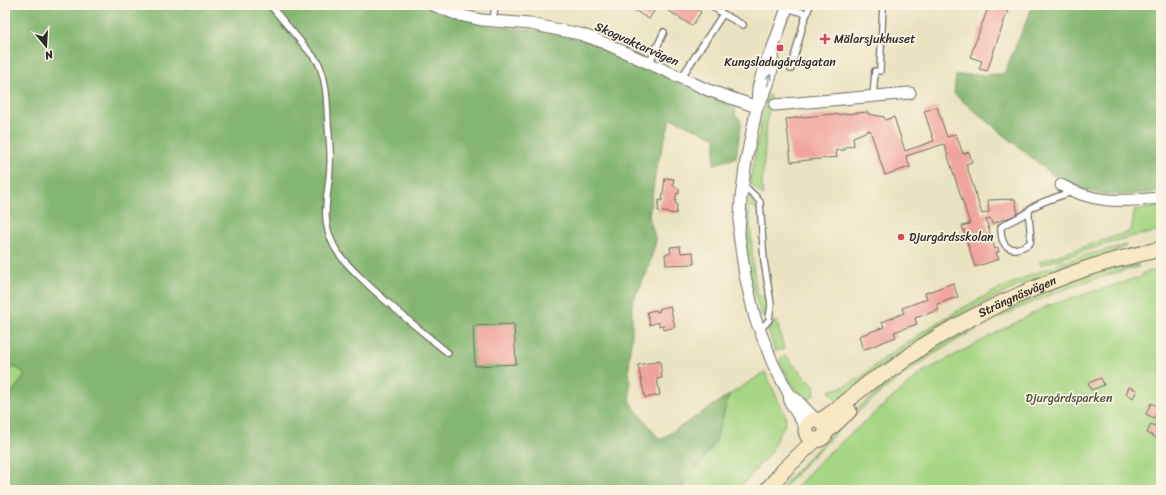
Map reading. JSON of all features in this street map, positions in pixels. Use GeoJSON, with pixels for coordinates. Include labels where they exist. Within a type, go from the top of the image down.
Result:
{"type":"FeatureCollection","features":[{"type":"Feature","properties":{"kind":"main road","name":"Strängnäsvägen"},"geometry":{"type":"LineString","coordinates":[[767,490],[815,429],[876,387],[886,373],[922,347],[1000,303],[1039,286],[1086,269],[1161,249]]}},
{"type":"Feature","properties":{"kind":"street","name":"Skogvaktarvägen"},"geometry":{"type":"LineString","coordinates":[[433,5],[459,15],[482,20],[530,24],[580,34],[600,41],[708,90],[757,107]]}},
{"type":"Feature","properties":{"kind":"street"},"geometry":{"type":"LineString","coordinates":[[787,7],[772,50],[764,63],[758,88],[757,107],[746,161],[741,198],[740,234],[745,276],[759,330],[773,364],[789,394],[796,399],[815,429]]}},
{"type":"Feature","properties":{"kind":"street"},"geometry":{"type":"LineString","coordinates":[[776,105],[910,93]]}},
{"type":"Feature","properties":{"kind":"street"},"geometry":{"type":"LineString","coordinates":[[1061,185],[1073,192],[1102,200],[1122,201],[1161,198]]}},
{"type":"Feature","properties":{"kind":"lane"},"geometry":{"type":"LineString","coordinates":[[270,5],[318,62],[322,71],[326,92],[330,149],[330,167],[325,216],[329,233],[335,248],[343,260],[375,292],[448,354]]}},
{"type":"Feature","properties":{"kind":"lane"},"geometry":{"type":"LineString","coordinates":[[493,21],[495,5]]}},
{"type":"Feature","properties":{"kind":"lane"},"geometry":{"type":"LineString","coordinates":[[711,5],[723,14],[743,25]]}},
{"type":"Feature","properties":{"kind":"lane"},"geometry":{"type":"LineString","coordinates":[[791,69],[810,5]]}},
{"type":"Feature","properties":{"kind":"lane"},"geometry":{"type":"LineString","coordinates":[[873,96],[877,71],[883,5]]}},
{"type":"Feature","properties":{"kind":"lane"},"geometry":{"type":"LineString","coordinates":[[787,7],[807,14]]}},
{"type":"Feature","properties":{"kind":"lane"},"geometry":{"type":"LineString","coordinates":[[681,78],[723,14]]}},
{"type":"Feature","properties":{"kind":"lane"},"geometry":{"type":"LineString","coordinates":[[649,64],[664,32]]}},
{"type":"Feature","properties":{"kind":"lane"},"geometry":{"type":"LineString","coordinates":[[743,185],[760,202],[764,261],[771,304],[769,320],[759,330]]}},
{"type":"Feature","properties":{"kind":"lane"},"geometry":{"type":"LineString","coordinates":[[1029,210],[1028,219],[1031,238],[1030,243],[1020,248],[1010,249],[1005,246],[1001,238],[1001,227],[1025,214],[1029,210],[1032,207],[1073,192]]}},
{"type":"Feature","properties":{"kind":"green space"},"geometry":{"type":"Polygon","coordinates":[[[5,5],[424,5],[429,8],[492,26],[541,31],[589,41],[678,83],[736,107],[735,115],[740,119],[741,124],[736,157],[714,164],[716,138],[671,118],[656,169],[649,216],[656,241],[647,272],[632,303],[632,336],[629,355],[630,402],[660,440],[729,395],[715,443],[680,490],[5,490],[5,401],[24,377],[23,372],[15,367],[5,374],[5,5]]]}},
{"type":"Feature","properties":{"kind":"green space"},"geometry":{"type":"Polygon","coordinates":[[[1033,5],[1161,5],[1161,192],[1120,195],[1104,194],[1085,190],[1069,183],[1053,175],[954,94],[956,75],[1004,74],[1033,5]]]}},
{"type":"Feature","properties":{"kind":"green space"},"geometry":{"type":"Polygon","coordinates":[[[767,95],[769,95],[771,100],[767,120],[762,187],[763,196],[753,187],[750,181],[767,95]]]}},
{"type":"Feature","properties":{"kind":"green space"},"geometry":{"type":"Polygon","coordinates":[[[749,198],[753,201],[756,209],[749,205],[753,266],[757,294],[766,298],[768,314],[766,316],[762,316],[750,273],[746,244],[746,214],[747,199],[749,198]]]}},
{"type":"Feature","properties":{"kind":"green space"},"geometry":{"type":"Polygon","coordinates":[[[1161,207],[1161,231],[1129,237],[1041,265],[1039,263],[1131,231],[1135,209],[1161,207]]]}},
{"type":"Feature","properties":{"kind":"green space"},"geometry":{"type":"Polygon","coordinates":[[[1126,245],[1125,247],[1110,253],[1021,286],[963,313],[921,338],[895,356],[839,403],[829,391],[857,380],[883,359],[921,333],[986,295],[1055,265],[1126,245]]]}},
{"type":"Feature","properties":{"kind":"green space"},"geometry":{"type":"Polygon","coordinates":[[[1138,265],[1138,267],[1052,294],[997,318],[920,363],[894,382],[853,416],[851,414],[901,371],[957,334],[1030,297],[1091,274],[1120,266],[1138,265]]]}},
{"type":"Feature","properties":{"kind":"green space","name":"Djurgårdsparken"},"geometry":{"type":"Polygon","coordinates":[[[1161,269],[1161,490],[794,490],[823,458],[921,373],[1047,306],[1141,277],[1143,273],[1161,269]]]}},
{"type":"Feature","properties":{"kind":"green space"},"geometry":{"type":"Polygon","coordinates":[[[777,321],[784,349],[775,351],[768,330],[772,323],[777,321]]]}},
{"type":"Feature","properties":{"kind":"green space"},"geometry":{"type":"Polygon","coordinates":[[[786,355],[796,368],[815,387],[814,395],[805,401],[793,386],[780,363],[780,359],[786,355]]]}},
{"type":"Feature","properties":{"kind":"green space"},"geometry":{"type":"Polygon","coordinates":[[[15,367],[23,372],[24,377],[5,401],[5,374],[15,367]]]}},
{"type":"Feature","properties":{"kind":"green space"},"geometry":{"type":"Polygon","coordinates":[[[765,372],[786,417],[784,426],[774,443],[771,452],[738,490],[680,490],[715,443],[729,395],[765,372]]]}},
{"type":"Feature","properties":{"kind":"green space"},"geometry":{"type":"Polygon","coordinates":[[[844,421],[846,423],[808,461],[782,490],[778,490],[844,421]]]}},
{"type":"Feature","properties":{"kind":"building"},"geometry":{"type":"Polygon","coordinates":[[[635,5],[658,5],[649,19],[632,9],[635,5]]]}},
{"type":"Feature","properties":{"kind":"building"},"geometry":{"type":"Polygon","coordinates":[[[660,5],[690,5],[701,12],[692,26],[660,5]]]}},
{"type":"Feature","properties":{"kind":"building"},"geometry":{"type":"Polygon","coordinates":[[[989,5],[1015,5],[1014,8],[1009,7],[987,71],[979,69],[982,61],[970,57],[989,5]]]}},
{"type":"Feature","properties":{"kind":"building","name":"Djurgårdsskolan"},"geometry":{"type":"Polygon","coordinates":[[[937,107],[947,137],[956,134],[963,154],[969,152],[972,162],[966,164],[982,214],[989,212],[988,200],[1015,199],[1018,214],[992,224],[990,218],[986,220],[995,249],[998,248],[999,252],[996,253],[999,259],[975,267],[962,226],[970,224],[944,144],[906,156],[910,167],[885,175],[870,130],[853,137],[854,146],[845,147],[845,150],[836,150],[837,157],[791,162],[786,119],[868,112],[868,114],[884,117],[885,120],[894,117],[905,151],[934,141],[924,111],[937,107]]]}},
{"type":"Feature","properties":{"kind":"building"},"geometry":{"type":"Polygon","coordinates":[[[665,178],[674,179],[673,186],[679,188],[679,194],[677,193],[675,203],[677,204],[676,214],[658,211],[659,200],[662,201],[665,178]]]}},
{"type":"Feature","properties":{"kind":"building"},"geometry":{"type":"Polygon","coordinates":[[[680,246],[681,253],[693,252],[694,264],[666,265],[665,254],[671,253],[670,247],[680,246]]]}},
{"type":"Feature","properties":{"kind":"building"},"geometry":{"type":"Polygon","coordinates":[[[953,283],[958,297],[937,304],[939,310],[915,318],[917,324],[894,332],[896,337],[863,350],[859,336],[884,327],[882,322],[904,313],[902,308],[927,299],[925,293],[953,283]]]}},
{"type":"Feature","properties":{"kind":"building"},"geometry":{"type":"Polygon","coordinates":[[[670,306],[675,327],[664,330],[663,325],[659,326],[659,322],[650,325],[647,312],[656,310],[657,312],[660,311],[659,309],[670,306]]]}},
{"type":"Feature","properties":{"kind":"building"},"geometry":{"type":"Polygon","coordinates":[[[514,324],[516,364],[475,366],[473,326],[514,324]]]}},
{"type":"Feature","properties":{"kind":"building"},"geometry":{"type":"Polygon","coordinates":[[[660,361],[662,378],[657,379],[660,395],[645,398],[638,365],[660,361]]]}},
{"type":"Feature","properties":{"kind":"building"},"geometry":{"type":"Polygon","coordinates":[[[1101,378],[1104,385],[1091,390],[1088,383],[1101,378]]]}},
{"type":"Feature","properties":{"kind":"building"},"geometry":{"type":"Polygon","coordinates":[[[1129,387],[1137,390],[1133,398],[1126,394],[1129,387]]]}},
{"type":"Feature","properties":{"kind":"building"},"geometry":{"type":"Polygon","coordinates":[[[1151,403],[1159,407],[1154,418],[1146,414],[1151,403]]]}},
{"type":"Feature","properties":{"kind":"building"},"geometry":{"type":"Polygon","coordinates":[[[1151,424],[1161,429],[1161,440],[1147,433],[1151,424]]]}},
{"type":"Feature","properties":{"kind":"place","name":"Mälarsjukhuset"},"geometry":{"type":"Point","coordinates":[825,39]}},
{"type":"Feature","properties":{"kind":"place","name":"Kungsladugårdsgatan"},"geometry":{"type":"Point","coordinates":[780,48]}},
{"type":"Feature","properties":{"kind":"place","name":"Djurgårdsskolan"},"geometry":{"type":"Point","coordinates":[901,237]}}]}
